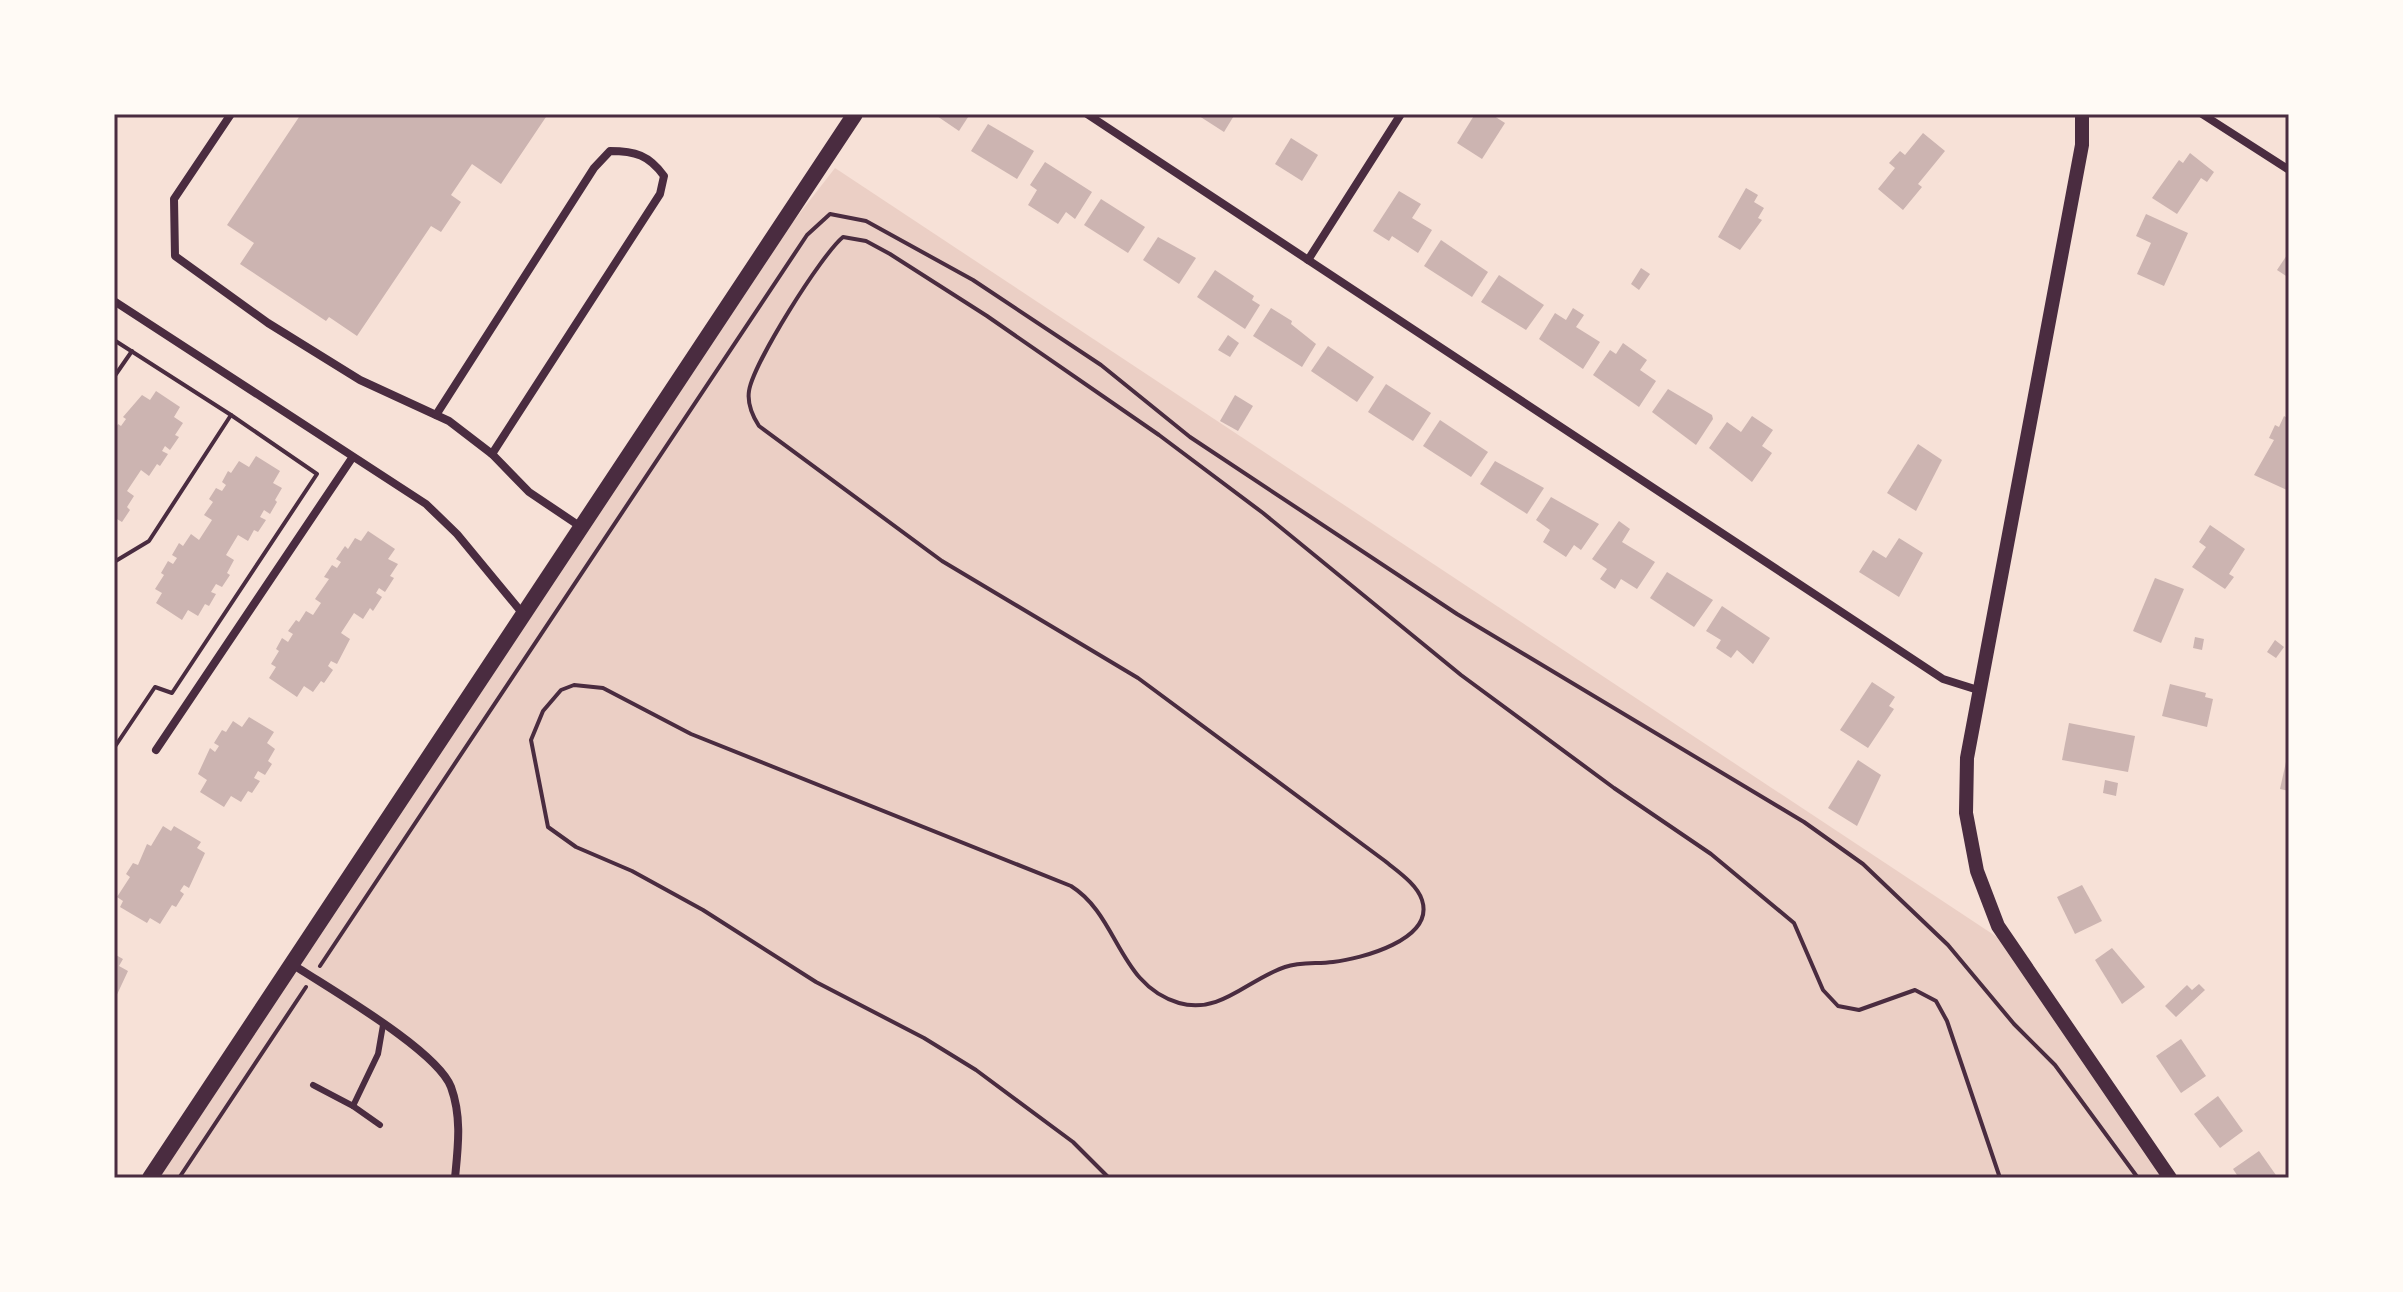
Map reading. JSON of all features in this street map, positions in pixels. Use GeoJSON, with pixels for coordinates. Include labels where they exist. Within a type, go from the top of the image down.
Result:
{"type":"FeatureCollection","features":[{"type":"Feature","properties":{"kind":"main road"},"geometry":{"type":"LineString","coordinates":[[150,1178],[855,114]]}},
{"type":"Feature","properties":{"kind":"street"},"geometry":{"type":"LineString","coordinates":[[231,114],[174,199],[175,256],[268,323],[360,380],[449,421],[492,454],[529,492],[581,527]]}},
{"type":"Feature","properties":{"kind":"street"},"geometry":{"type":"LineString","coordinates":[[1087,114],[1943,679],[1978,690]]}},
{"type":"Feature","properties":{"kind":"street"},"geometry":{"type":"LineString","coordinates":[[1308,260],[1401,114]]}},
{"type":"Feature","properties":{"kind":"street"},"geometry":{"type":"LineString","coordinates":[[2082,114],[2082,145],[1978,690],[1967,758],[1966,813],[1977,871],[1998,926],[2170,1178]]}},
{"type":"Feature","properties":{"kind":"street"},"geometry":{"type":"LineString","coordinates":[[2202,114],[2289,170]]}},
{"type":"Feature","properties":{"kind":"street"},"geometry":{"type":"LineString","coordinates":[[436,415],[594,168],[610,151],[633,151],[653,161],[664,176],[660,194],[492,454]]}},
{"type":"Feature","properties":{"kind":"street"},"geometry":{"type":"LineString","coordinates":[[114,301],[426,504],[457,534],[493,582],[523,615]]}},
{"type":"Feature","properties":{"kind":"street"},"geometry":{"type":"LineString","coordinates":[[156,750],[352,458]]}},
{"type":"Feature","properties":{"kind":"street"},"geometry":{"type":"LineString","coordinates":[[292,964],[419,1050],[450,1085],[460,1131],[455,1178]]}},
{"type":"Feature","properties":{"kind":"lane"},"geometry":{"type":"LineString","coordinates":[[353,1106],[378,1054],[383,1025]]}},
{"type":"Feature","properties":{"kind":"lane"},"geometry":{"type":"LineString","coordinates":[[313,1085],[353,1106],[380,1125]]}},
{"type":"Feature","properties":{"kind":"path"},"geometry":{"type":"LineString","coordinates":[[179,1178],[807,235],[830,214],[866,221],[973,280],[1101,365],[1190,437],[1457,614],[1804,822],[1863,864],[1948,945],[2014,1024],[2055,1065],[2138,1178]]}},
{"type":"Feature","properties":{"kind":"path"},"geometry":{"type":"LineString","coordinates":[[1109,1178],[1073,1142],[976,1070],[924,1038],[816,982],[703,910],[632,871],[576,847],[548,827],[531,740],[533,728],[561,690],[586,684],[603,688],[691,734],[1071,886],[1094,906],[1130,970],[1175,1002],[1209,1005],[1286,967],[1361,957],[1396,944],[1420,922],[1424,910],[1419,893],[1385,861],[1138,678],[942,561],[759,426],[751,412],[751,382],[825,255],[843,237],[866,241],[890,254],[987,316],[1159,435],[1263,513],[1486,693],[1614,788],[1711,854],[1794,923],[1823,990],[1838,1006],[1859,1010],[1915,990],[1936,1001],[1947,1021],[2000,1178]]}},
{"type":"Feature","properties":{"kind":"path"},"geometry":{"type":"LineString","coordinates":[[114,340],[317,474],[172,693],[155,687],[114,748]]}},
{"type":"Feature","properties":{"kind":"path"},"geometry":{"type":"LineString","coordinates":[[114,377],[132,351]]}},
{"type":"Feature","properties":{"kind":"path"},"geometry":{"type":"LineString","coordinates":[[114,562],[149,541],[231,415]]}},
{"type":"Feature","properties":{"kind":"shaded area"},"geometry":{"type":"Polygon","coordinates":[[[835,168],[2000,939],[2174,1178],[143,1178],[568,532],[688,357],[835,168]]]}},
{"type":"Feature","properties":{"kind":"building"},"geometry":{"type":"Polygon","coordinates":[[[301,114],[548,114],[501,184],[472,164],[451,195],[461,202],[441,232],[431,226],[357,336],[329,317],[326,321],[240,264],[254,243],[227,225],[301,114]]]}},
{"type":"Feature","properties":{"kind":"building"},"geometry":{"type":"Polygon","coordinates":[[[934,114],[970,114],[959,131],[934,114]]]}},
{"type":"Feature","properties":{"kind":"building"},"geometry":{"type":"Polygon","coordinates":[[[1196,114],[1235,114],[1224,132],[1196,114]]]}},
{"type":"Feature","properties":{"kind":"building"},"geometry":{"type":"Polygon","coordinates":[[[1475,114],[1491,114],[1505,123],[1482,159],[1457,143],[1475,114]]]}},
{"type":"Feature","properties":{"kind":"building"},"geometry":{"type":"Polygon","coordinates":[[[988,124],[1034,151],[1017,179],[971,151],[988,124]]]}},
{"type":"Feature","properties":{"kind":"building"},"geometry":{"type":"Polygon","coordinates":[[[1923,133],[1945,151],[1918,184],[1922,187],[1903,210],[1878,189],[1895,168],[1889,163],[1900,151],[1905,155],[1923,133]]]}},
{"type":"Feature","properties":{"kind":"building"},"geometry":{"type":"Polygon","coordinates":[[[1291,138],[1318,155],[1302,181],[1275,164],[1291,138]]]}},
{"type":"Feature","properties":{"kind":"building"},"geometry":{"type":"Polygon","coordinates":[[[2190,153],[2214,172],[2207,182],[2201,178],[2177,214],[2152,198],[2179,160],[2183,163],[2190,153]]]}},
{"type":"Feature","properties":{"kind":"building"},"geometry":{"type":"Polygon","coordinates":[[[1045,162],[1092,192],[1075,219],[1066,212],[1058,224],[1028,205],[1037,190],[1030,185],[1045,162]]]}},
{"type":"Feature","properties":{"kind":"building"},"geometry":{"type":"Polygon","coordinates":[[[1746,188],[1758,195],[1754,202],[1764,208],[1758,218],[1762,220],[1740,250],[1718,237],[1746,188]]]}},
{"type":"Feature","properties":{"kind":"building"},"geometry":{"type":"Polygon","coordinates":[[[1399,191],[1421,204],[1412,218],[1432,230],[1418,253],[1392,236],[1389,241],[1373,231],[1399,191]]]}},
{"type":"Feature","properties":{"kind":"building"},"geometry":{"type":"Polygon","coordinates":[[[1101,199],[1145,227],[1128,253],[1084,225],[1101,199]]]}},
{"type":"Feature","properties":{"kind":"building"},"geometry":{"type":"Polygon","coordinates":[[[2146,214],[2188,233],[2164,286],[2137,274],[2151,243],[2136,236],[2146,214]]]}},
{"type":"Feature","properties":{"kind":"building"},"geometry":{"type":"Polygon","coordinates":[[[1158,237],[1196,258],[1179,284],[1143,260],[1158,237]]]}},
{"type":"Feature","properties":{"kind":"building"},"geometry":{"type":"Polygon","coordinates":[[[1441,240],[1488,272],[1472,297],[1424,266],[1441,240]]]}},
{"type":"Feature","properties":{"kind":"building"},"geometry":{"type":"Polygon","coordinates":[[[2289,252],[2289,278],[2277,270],[2289,252]]]}},
{"type":"Feature","properties":{"kind":"building"},"geometry":{"type":"Polygon","coordinates":[[[1641,268],[1650,274],[1639,290],[1631,284],[1641,268]]]}},
{"type":"Feature","properties":{"kind":"building"},"geometry":{"type":"Polygon","coordinates":[[[1215,270],[1254,296],[1252,300],[1260,305],[1245,329],[1197,297],[1215,270]]]}},
{"type":"Feature","properties":{"kind":"building"},"geometry":{"type":"Polygon","coordinates":[[[1499,275],[1544,305],[1526,330],[1481,302],[1499,275]]]}},
{"type":"Feature","properties":{"kind":"building"},"geometry":{"type":"Polygon","coordinates":[[[1271,308],[1292,321],[1291,324],[1316,344],[1302,367],[1253,336],[1271,308]]]}},
{"type":"Feature","properties":{"kind":"building"},"geometry":{"type":"Polygon","coordinates":[[[1573,308],[1584,315],[1576,327],[1600,342],[1583,369],[1539,339],[1555,313],[1566,320],[1573,308]]]}},
{"type":"Feature","properties":{"kind":"building"},"geometry":{"type":"Polygon","coordinates":[[[1228,335],[1239,343],[1230,357],[1218,350],[1228,335]]]}},
{"type":"Feature","properties":{"kind":"building"},"geometry":{"type":"Polygon","coordinates":[[[1623,343],[1647,360],[1640,370],[1656,381],[1639,407],[1593,375],[1610,350],[1616,354],[1623,343]]]}},
{"type":"Feature","properties":{"kind":"building"},"geometry":{"type":"Polygon","coordinates":[[[1328,346],[1374,377],[1357,402],[1311,371],[1328,346]]]}},
{"type":"Feature","properties":{"kind":"building"},"geometry":{"type":"Polygon","coordinates":[[[1386,384],[1431,413],[1413,441],[1368,412],[1386,384]]]}},
{"type":"Feature","properties":{"kind":"building"},"geometry":{"type":"Polygon","coordinates":[[[1668,389],[1712,415],[1713,419],[1696,445],[1652,412],[1668,389]]]}},
{"type":"Feature","properties":{"kind":"building"},"geometry":{"type":"Polygon","coordinates":[[[156,391],[180,407],[174,417],[183,423],[175,435],[179,437],[170,450],[165,446],[162,451],[168,454],[149,476],[141,470],[127,491],[134,496],[127,507],[130,510],[122,522],[117,519],[114,523],[114,431],[118,424],[121,426],[126,419],[123,417],[142,395],[150,400],[156,391]]]}},
{"type":"Feature","properties":{"kind":"building"},"geometry":{"type":"Polygon","coordinates":[[[1235,395],[1253,406],[1238,431],[1220,421],[1235,395]]]}},
{"type":"Feature","properties":{"kind":"building"},"geometry":{"type":"Polygon","coordinates":[[[1752,416],[1773,430],[1762,446],[1772,453],[1752,482],[1709,448],[1727,422],[1741,432],[1752,416]]]}},
{"type":"Feature","properties":{"kind":"building"},"geometry":{"type":"Polygon","coordinates":[[[2284,416],[2289,419],[2289,491],[2254,475],[2274,440],[2269,438],[2275,425],[2279,427],[2284,416]]]}},
{"type":"Feature","properties":{"kind":"building"},"geometry":{"type":"Polygon","coordinates":[[[1440,420],[1488,452],[1471,477],[1423,446],[1440,420]]]}},
{"type":"Feature","properties":{"kind":"building"},"geometry":{"type":"Polygon","coordinates":[[[1918,444],[1942,460],[1916,511],[1887,493],[1918,444]]]}},
{"type":"Feature","properties":{"kind":"building"},"geometry":{"type":"Polygon","coordinates":[[[256,456],[280,471],[273,483],[282,488],[275,500],[277,502],[270,514],[264,510],[260,517],[266,520],[258,532],[254,530],[248,541],[238,535],[226,555],[234,560],[227,573],[230,575],[222,587],[216,584],[211,592],[216,594],[209,606],[205,604],[198,616],[188,610],[182,620],[156,603],[162,593],[155,589],[164,575],[161,573],[168,561],[173,564],[177,558],[172,555],[179,543],[183,546],[191,534],[199,540],[212,520],[204,515],[213,502],[209,499],[216,488],[222,491],[226,485],[222,482],[228,471],[231,473],[239,461],[249,467],[256,456]]]}},
{"type":"Feature","properties":{"kind":"building"},"geometry":{"type":"Polygon","coordinates":[[[1495,461],[1544,488],[1527,514],[1480,484],[1495,461]]]}},
{"type":"Feature","properties":{"kind":"building"},"geometry":{"type":"Polygon","coordinates":[[[1551,497],[1599,524],[1581,550],[1574,545],[1566,557],[1543,542],[1550,530],[1536,520],[1551,497]]]}},
{"type":"Feature","properties":{"kind":"building"},"geometry":{"type":"Polygon","coordinates":[[[1619,521],[1630,529],[1622,542],[1655,562],[1637,589],[1621,579],[1615,589],[1600,579],[1607,569],[1592,559],[1619,521]]]}},
{"type":"Feature","properties":{"kind":"building"},"geometry":{"type":"Polygon","coordinates":[[[2210,525],[2245,549],[2229,574],[2234,577],[2225,589],[2192,567],[2206,547],[2199,542],[2210,525]]]}},
{"type":"Feature","properties":{"kind":"building"},"geometry":{"type":"Polygon","coordinates":[[[368,531],[395,549],[388,559],[398,564],[390,576],[394,578],[385,592],[379,588],[376,593],[382,597],[373,611],[370,608],[363,619],[354,613],[341,633],[350,639],[337,664],[331,661],[328,666],[333,670],[324,683],[321,681],[313,692],[304,686],[297,697],[269,678],[276,667],[271,664],[279,651],[276,649],[282,638],[288,642],[293,634],[288,631],[296,620],[299,622],[306,611],[313,615],[321,603],[315,599],[329,579],[324,577],[332,565],[337,568],[341,562],[336,559],[345,546],[348,549],[355,538],[361,541],[368,531]]]}},
{"type":"Feature","properties":{"kind":"building"},"geometry":{"type":"Polygon","coordinates":[[[1899,538],[1923,553],[1899,597],[1859,572],[1873,550],[1886,558],[1899,538]]]}},
{"type":"Feature","properties":{"kind":"building"},"geometry":{"type":"Polygon","coordinates":[[[1667,572],[1713,600],[1694,627],[1650,598],[1667,572]]]}},
{"type":"Feature","properties":{"kind":"building"},"geometry":{"type":"Polygon","coordinates":[[[2155,578],[2184,589],[2161,643],[2133,631],[2155,578]]]}},
{"type":"Feature","properties":{"kind":"building"},"geometry":{"type":"Polygon","coordinates":[[[1722,606],[1770,638],[1753,664],[1737,650],[1731,658],[1716,648],[1721,640],[1706,631],[1722,606]]]}},
{"type":"Feature","properties":{"kind":"building"},"geometry":{"type":"Polygon","coordinates":[[[2195,637],[2204,639],[2202,650],[2193,648],[2195,637]]]}},
{"type":"Feature","properties":{"kind":"building"},"geometry":{"type":"Polygon","coordinates":[[[2275,640],[2284,647],[2276,658],[2267,652],[2275,640]]]}},
{"type":"Feature","properties":{"kind":"building"},"geometry":{"type":"Polygon","coordinates":[[[1872,682],[1895,697],[1889,706],[1894,709],[1868,748],[1840,730],[1872,682]]]}},
{"type":"Feature","properties":{"kind":"building"},"geometry":{"type":"Polygon","coordinates":[[[2170,684],[2206,693],[2205,697],[2213,699],[2207,727],[2162,716],[2170,684]]]}},
{"type":"Feature","properties":{"kind":"building"},"geometry":{"type":"Polygon","coordinates":[[[249,717],[274,732],[267,743],[275,749],[268,761],[272,764],[265,775],[258,771],[254,778],[260,781],[252,793],[248,791],[241,802],[231,796],[224,807],[200,792],[207,780],[198,774],[210,748],[215,752],[219,746],[214,743],[222,730],[226,732],[233,721],[242,727],[249,717]]]}},
{"type":"Feature","properties":{"kind":"building"},"geometry":{"type":"Polygon","coordinates":[[[2069,723],[2135,736],[2128,772],[2062,760],[2069,723]]]}},
{"type":"Feature","properties":{"kind":"building"},"geometry":{"type":"Polygon","coordinates":[[[1858,760],[1881,775],[1857,826],[1828,808],[1858,760]]]}},
{"type":"Feature","properties":{"kind":"building"},"geometry":{"type":"Polygon","coordinates":[[[2286,762],[2289,763],[2289,791],[2280,789],[2286,762]]]}},
{"type":"Feature","properties":{"kind":"building"},"geometry":{"type":"Polygon","coordinates":[[[2105,780],[2118,783],[2116,796],[2103,793],[2105,780]]]}},
{"type":"Feature","properties":{"kind":"building"},"geometry":{"type":"Polygon","coordinates":[[[163,826],[171,831],[174,826],[201,842],[197,848],[205,853],[189,888],[184,885],[180,891],[184,894],[176,907],[172,905],[160,924],[150,918],[147,923],[120,907],[123,901],[117,897],[130,877],[126,874],[133,863],[138,865],[147,844],[151,846],[163,826]]]}},
{"type":"Feature","properties":{"kind":"building"},"geometry":{"type":"Polygon","coordinates":[[[2082,885],[2102,921],[2075,934],[2057,897],[2082,885]]]}},
{"type":"Feature","properties":{"kind":"building"},"geometry":{"type":"Polygon","coordinates":[[[2112,948],[2145,987],[2122,1004],[2095,960],[2112,948]]]}},
{"type":"Feature","properties":{"kind":"building"},"geometry":{"type":"Polygon","coordinates":[[[114,954],[123,959],[119,966],[128,971],[114,1001],[114,954]]]}},
{"type":"Feature","properties":{"kind":"building"},"geometry":{"type":"Polygon","coordinates":[[[2199,984],[2205,990],[2176,1017],[2165,1006],[2187,985],[2192,990],[2199,984]]]}},
{"type":"Feature","properties":{"kind":"building"},"geometry":{"type":"Polygon","coordinates":[[[2181,1039],[2206,1076],[2181,1093],[2156,1056],[2181,1039]]]}},
{"type":"Feature","properties":{"kind":"building"},"geometry":{"type":"Polygon","coordinates":[[[2218,1096],[2243,1131],[2220,1148],[2194,1114],[2218,1096]]]}},
{"type":"Feature","properties":{"kind":"building"},"geometry":{"type":"Polygon","coordinates":[[[2259,1151],[2278,1178],[2239,1178],[2233,1169],[2259,1151]]]}}]}
